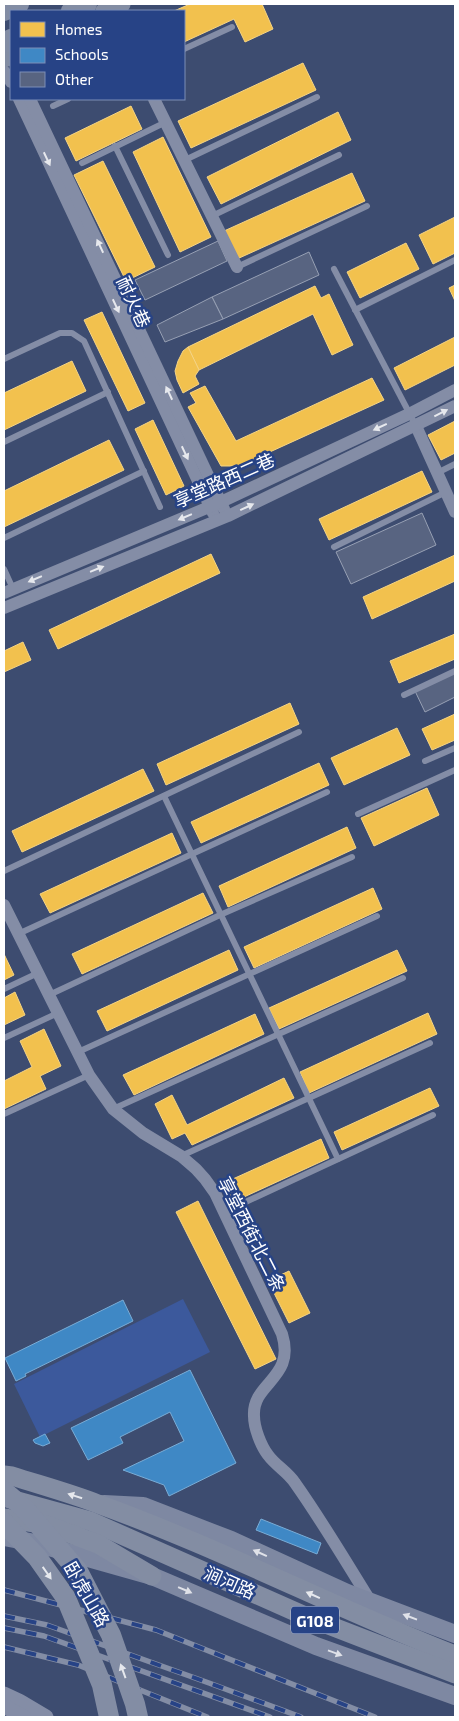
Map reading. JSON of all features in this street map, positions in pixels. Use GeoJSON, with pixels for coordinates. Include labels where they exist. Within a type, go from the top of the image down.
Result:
{"type":"FeatureCollection","features":[{"type":"Feature","properties":{"kind":"highway"},"geometry":{"type":"LineString","coordinates":[[4,11],[19,4]]}},
{"type":"Feature","properties":{"kind":"highway"},"geometry":{"type":"LineString","coordinates":[[73,10],[87,4]]}},
{"type":"Feature","properties":{"kind":"highway","name":"卧虎山路"},"geometry":{"type":"LineString","coordinates":[[4,1491],[24,1508],[78,1571],[111,1635],[138,1717]]}},
{"type":"Feature","properties":{"kind":"highway","name":"卧虎山路"},"geometry":{"type":"LineString","coordinates":[[4,1523],[37,1558],[66,1598],[102,1685],[109,1717]]}},
{"type":"Feature","properties":{"kind":"main road","name":"涧河路"},"geometry":{"type":"LineString","coordinates":[[4,1475],[98,1504],[455,1655]]}},
{"type":"Feature","properties":{"kind":"main road","name":"涧河路"},"geometry":{"type":"LineString","coordinates":[[4,1497],[90,1521],[305,1616],[455,1674]]}},
{"type":"Feature","properties":{"kind":"main road","name":"涧河路"},"geometry":{"type":"LineString","coordinates":[[98,1504],[143,1506],[231,1540],[347,1593],[455,1634]]}},
{"type":"Feature","properties":{"kind":"main road"},"geometry":{"type":"LineString","coordinates":[[4,1518],[47,1525],[98,1544],[178,1559]]}},
{"type":"Feature","properties":{"kind":"main road","name":"涧河路"},"geometry":{"type":"LineString","coordinates":[[4,1538],[35,1543],[152,1576],[316,1646],[455,1696]]}},
{"type":"Feature","properties":{"kind":"main road"},"geometry":{"type":"LineString","coordinates":[[98,1544],[152,1576]]}},
{"type":"Feature","properties":{"kind":"street","name":"耐火巷"},"geometry":{"type":"LineString","coordinates":[[19,100],[216,504]]}},
{"type":"Feature","properties":{"kind":"street","name":"耐火巷"},"geometry":{"type":"LineString","coordinates":[[30,100],[222,518]]}},
{"type":"Feature","properties":{"kind":"street"},"geometry":{"type":"LineString","coordinates":[[155,100],[237,267]]}},
{"type":"Feature","properties":{"kind":"street","name":"享堂路西二巷"},"geometry":{"type":"LineString","coordinates":[[8,591],[216,504],[409,414],[455,390]]}},
{"type":"Feature","properties":{"kind":"street","name":"享堂路西二巷"},"geometry":{"type":"LineString","coordinates":[[4,608],[222,518],[455,406]]}},
{"type":"Feature","properties":{"kind":"street"},"geometry":{"type":"LineString","coordinates":[[416,426],[455,512]]}},
{"type":"Feature","properties":{"kind":"street","name":"享堂西街北二条"},"geometry":{"type":"LineString","coordinates":[[4,905],[89,1075],[113,1109],[196,1168],[215,1193],[286,1346],[281,1369],[257,1401],[254,1415],[258,1433],[267,1455],[294,1480],[372,1602]]}},
{"type":"Feature","properties":{"kind":"street"},"geometry":{"type":"LineString","coordinates":[[4,1694],[46,1717]]}},
{"type":"Feature","properties":{"kind":"street"},"geometry":{"type":"LineString","coordinates":[[4,1706],[24,1717]]}},
{"type":"Feature","properties":{"kind":"lane"},"geometry":{"type":"LineString","coordinates":[[185,49],[232,27]]}},
{"type":"Feature","properties":{"kind":"lane"},"geometry":{"type":"LineString","coordinates":[[185,160],[317,97]]}},
{"type":"Feature","properties":{"kind":"lane"},"geometry":{"type":"LineString","coordinates":[[53,106],[66,100]]}},
{"type":"Feature","properties":{"kind":"lane"},"geometry":{"type":"LineString","coordinates":[[82,163],[166,122]]}},
{"type":"Feature","properties":{"kind":"lane"},"geometry":{"type":"LineString","coordinates":[[115,146],[168,255]]}},
{"type":"Feature","properties":{"kind":"lane"},"geometry":{"type":"LineString","coordinates":[[212,216],[338,155]]}},
{"type":"Feature","properties":{"kind":"lane"},"geometry":{"type":"LineString","coordinates":[[237,267],[368,206]]}},
{"type":"Feature","properties":{"kind":"lane"},"geometry":{"type":"LineString","coordinates":[[354,310],[455,260]]}},
{"type":"Feature","properties":{"kind":"lane"},"geometry":{"type":"LineString","coordinates":[[334,269],[416,426]]}},
{"type":"Feature","properties":{"kind":"lane"},"geometry":{"type":"LineString","coordinates":[[4,359],[60,333],[72,333],[84,341],[160,507]]}},
{"type":"Feature","properties":{"kind":"lane"},"geometry":{"type":"LineString","coordinates":[[4,442],[108,392]]}},
{"type":"Feature","properties":{"kind":"lane"},"geometry":{"type":"LineString","coordinates":[[437,473],[455,464]]}},
{"type":"Feature","properties":{"kind":"lane"},"geometry":{"type":"LineString","coordinates":[[4,538],[144,470]]}},
{"type":"Feature","properties":{"kind":"lane"},"geometry":{"type":"LineString","coordinates":[[334,547],[446,492]]}},
{"type":"Feature","properties":{"kind":"lane"},"geometry":{"type":"LineString","coordinates":[[4,569],[8,591],[19,601]]}},
{"type":"Feature","properties":{"kind":"lane"},"geometry":{"type":"LineString","coordinates":[[404,695],[455,670]]}},
{"type":"Feature","properties":{"kind":"lane"},"geometry":{"type":"LineString","coordinates":[[4,872],[299,732]]}},
{"type":"Feature","properties":{"kind":"lane"},"geometry":{"type":"LineString","coordinates":[[425,761],[455,748]]}},
{"type":"Feature","properties":{"kind":"lane"},"geometry":{"type":"LineString","coordinates":[[358,814],[455,770]]}},
{"type":"Feature","properties":{"kind":"lane"},"geometry":{"type":"LineString","coordinates":[[18,934],[327,792]]}},
{"type":"Feature","properties":{"kind":"lane"},"geometry":{"type":"LineString","coordinates":[[164,796],[338,1159]]}},
{"type":"Feature","properties":{"kind":"lane"},"geometry":{"type":"LineString","coordinates":[[49,995],[220,915],[352,857]]}},
{"type":"Feature","properties":{"kind":"lane"},"geometry":{"type":"LineString","coordinates":[[78,1052],[377,916]]}},
{"type":"Feature","properties":{"kind":"lane"},"geometry":{"type":"LineString","coordinates":[[4,989],[38,973]]}},
{"type":"Feature","properties":{"kind":"lane"},"geometry":{"type":"LineString","coordinates":[[113,1109],[403,978]]}},
{"type":"Feature","properties":{"kind":"lane"},"geometry":{"type":"LineString","coordinates":[[4,1038],[58,1013]]}},
{"type":"Feature","properties":{"kind":"lane"},"geometry":{"type":"LineString","coordinates":[[181,1156],[430,1043]]}},
{"type":"Feature","properties":{"kind":"lane"},"geometry":{"type":"LineString","coordinates":[[4,1114],[89,1075]]}},
{"type":"Feature","properties":{"kind":"lane"},"geometry":{"type":"LineString","coordinates":[[224,1212],[433,1115]]}},
{"type":"Feature","properties":{"kind":"shaded area"},"geometry":{"type":"Polygon","coordinates":[[[183,1299],[210,1352],[40,1437],[14,1384],[183,1299]]]}},
{"type":"Feature","properties":{"kind":"building: Homes"},"geometry":{"type":"Polygon","coordinates":[[[190,4],[262,4],[273,29],[245,42],[234,19],[185,42],[185,10],[176,10],[190,4]]]}},
{"type":"Feature","properties":{"kind":"building: Homes"},"geometry":{"type":"Polygon","coordinates":[[[303,63],[316,90],[191,148],[178,121],[303,63]]]}},
{"type":"Feature","properties":{"kind":"building: Homes"},"geometry":{"type":"Polygon","coordinates":[[[131,106],[142,129],[76,161],[65,138],[131,106]]]}},
{"type":"Feature","properties":{"kind":"building: Homes"},"geometry":{"type":"Polygon","coordinates":[[[338,112],[351,140],[221,204],[207,177],[338,112]]]}},
{"type":"Feature","properties":{"kind":"building: Homes"},"geometry":{"type":"Polygon","coordinates":[[[163,137],[211,237],[180,252],[133,152],[163,137]]]}},
{"type":"Feature","properties":{"kind":"building: Homes"},"geometry":{"type":"Polygon","coordinates":[[[103,161],[155,267],[126,281],[74,175],[103,161]]]}},
{"type":"Feature","properties":{"kind":"building: Homes"},"geometry":{"type":"Polygon","coordinates":[[[352,173],[365,201],[237,259],[224,231],[352,173]]]}},
{"type":"Feature","properties":{"kind":"building: Homes"},"geometry":{"type":"Polygon","coordinates":[[[455,217],[455,253],[433,264],[419,235],[455,217]]]}},
{"type":"Feature","properties":{"kind":"building: Homes"},"geometry":{"type":"Polygon","coordinates":[[[406,243],[419,269],[360,298],[347,272],[406,243]]]}},
{"type":"Feature","properties":{"kind":"building: Homes"},"geometry":{"type":"Polygon","coordinates":[[[455,285],[455,301],[449,288],[455,285]]]}},
{"type":"Feature","properties":{"kind":"building: Homes"},"geometry":{"type":"Polygon","coordinates":[[[315,286],[321,298],[329,294],[353,345],[332,355],[313,314],[199,370],[188,347],[315,286]]]}},
{"type":"Feature","properties":{"kind":"building: Homes"},"geometry":{"type":"Polygon","coordinates":[[[102,312],[145,403],[128,411],[84,320],[102,312]]]}},
{"type":"Feature","properties":{"kind":"building: Homes"},"geometry":{"type":"Polygon","coordinates":[[[455,337],[455,365],[405,390],[394,368],[455,337]]]}},
{"type":"Feature","properties":{"kind":"building: Homes"},"geometry":{"type":"Polygon","coordinates":[[[188,347],[199,370],[195,376],[199,384],[183,393],[175,371],[183,351],[188,347]]]}},
{"type":"Feature","properties":{"kind":"building: Homes"},"geometry":{"type":"Polygon","coordinates":[[[72,361],[86,391],[4,430],[4,393],[72,361]]]}},
{"type":"Feature","properties":{"kind":"building: Homes"},"geometry":{"type":"Polygon","coordinates":[[[372,378],[384,400],[239,466],[221,466],[188,407],[196,403],[190,393],[205,386],[236,441],[372,378]]]}},
{"type":"Feature","properties":{"kind":"building: Homes"},"geometry":{"type":"Polygon","coordinates":[[[153,420],[184,486],[166,495],[135,429],[153,420]]]}},
{"type":"Feature","properties":{"kind":"building: Homes"},"geometry":{"type":"Polygon","coordinates":[[[455,421],[455,453],[441,460],[428,435],[455,421]]]}},
{"type":"Feature","properties":{"kind":"building: Homes"},"geometry":{"type":"Polygon","coordinates":[[[109,440],[124,470],[4,527],[4,491],[109,440]]]}},
{"type":"Feature","properties":{"kind":"building: Homes"},"geometry":{"type":"Polygon","coordinates":[[[422,471],[432,492],[329,540],[319,519],[422,471]]]}},
{"type":"Feature","properties":{"kind":"building: Homes"},"geometry":{"type":"Polygon","coordinates":[[[211,554],[220,573],[58,649],[49,630],[211,554]]]}},
{"type":"Feature","properties":{"kind":"building: Homes"},"geometry":{"type":"Polygon","coordinates":[[[455,555],[455,581],[372,619],[363,597],[455,555]]]}},
{"type":"Feature","properties":{"kind":"building: Homes"},"geometry":{"type":"Polygon","coordinates":[[[455,634],[455,659],[399,683],[390,661],[455,634]]]}},
{"type":"Feature","properties":{"kind":"building: Homes"},"geometry":{"type":"Polygon","coordinates":[[[23,642],[31,660],[4,672],[4,651],[23,642]]]}},
{"type":"Feature","properties":{"kind":"building: Homes"},"geometry":{"type":"Polygon","coordinates":[[[290,703],[299,724],[166,785],[157,764],[290,703]]]}},
{"type":"Feature","properties":{"kind":"building: Homes"},"geometry":{"type":"Polygon","coordinates":[[[455,714],[455,740],[432,750],[422,729],[455,714]]]}},
{"type":"Feature","properties":{"kind":"building: Homes"},"geometry":{"type":"Polygon","coordinates":[[[397,728],[410,755],[344,785],[331,758],[397,728]]]}},
{"type":"Feature","properties":{"kind":"building: Homes"},"geometry":{"type":"Polygon","coordinates":[[[319,763],[329,785],[201,843],[191,822],[319,763]]]}},
{"type":"Feature","properties":{"kind":"building: Homes"},"geometry":{"type":"Polygon","coordinates":[[[143,769],[154,791],[22,852],[12,831],[143,769]]]}},
{"type":"Feature","properties":{"kind":"building: Homes"},"geometry":{"type":"Polygon","coordinates":[[[427,788],[439,815],[374,846],[361,818],[427,788]]]}},
{"type":"Feature","properties":{"kind":"building: Homes"},"geometry":{"type":"Polygon","coordinates":[[[347,827],[356,848],[228,907],[219,886],[347,827]]]}},
{"type":"Feature","properties":{"kind":"building: Homes"},"geometry":{"type":"Polygon","coordinates":[[[172,833],[181,853],[50,913],[40,894],[172,833]]]}},
{"type":"Feature","properties":{"kind":"building: Homes"},"geometry":{"type":"Polygon","coordinates":[[[373,888],[382,909],[254,968],[244,947],[373,888]]]}},
{"type":"Feature","properties":{"kind":"building: Homes"},"geometry":{"type":"Polygon","coordinates":[[[203,893],[213,913],[82,974],[72,954],[203,893]]]}},
{"type":"Feature","properties":{"kind":"building: Homes"},"geometry":{"type":"Polygon","coordinates":[[[229,950],[238,970],[107,1031],[97,1011],[229,950]]]}},
{"type":"Feature","properties":{"kind":"building: Homes"},"geometry":{"type":"Polygon","coordinates":[[[397,950],[407,971],[279,1029],[269,1008],[397,950]]]}},
{"type":"Feature","properties":{"kind":"building: Homes"},"geometry":{"type":"Polygon","coordinates":[[[4,954],[14,975],[4,980],[4,954]]]}},
{"type":"Feature","properties":{"kind":"building: Homes"},"geometry":{"type":"Polygon","coordinates":[[[15,992],[25,1015],[4,1025],[4,998],[15,992]]]}},
{"type":"Feature","properties":{"kind":"building: Homes"},"geometry":{"type":"Polygon","coordinates":[[[428,1013],[437,1034],[309,1093],[300,1072],[428,1013]]]}},
{"type":"Feature","properties":{"kind":"building: Homes"},"geometry":{"type":"Polygon","coordinates":[[[255,1014],[264,1034],[134,1095],[123,1075],[255,1014]]]}},
{"type":"Feature","properties":{"kind":"building: Homes"},"geometry":{"type":"Polygon","coordinates":[[[44,1029],[61,1066],[40,1076],[46,1089],[4,1109],[4,1081],[32,1067],[20,1041],[44,1029]]]}},
{"type":"Feature","properties":{"kind":"building: Homes"},"geometry":{"type":"Polygon","coordinates":[[[284,1078],[294,1098],[192,1145],[185,1133],[172,1139],[155,1104],[172,1095],[187,1125],[284,1078]]]}},
{"type":"Feature","properties":{"kind":"building: Homes"},"geometry":{"type":"Polygon","coordinates":[[[430,1088],[439,1106],[342,1150],[334,1132],[430,1088]]]}},
{"type":"Feature","properties":{"kind":"building: Homes"},"geometry":{"type":"Polygon","coordinates":[[[321,1139],[329,1158],[233,1202],[224,1183],[321,1139]]]}},
{"type":"Feature","properties":{"kind":"building: Homes"},"geometry":{"type":"Polygon","coordinates":[[[198,1201],[276,1359],[255,1369],[176,1212],[198,1201]]]}},
{"type":"Feature","properties":{"kind":"building: Homes"},"geometry":{"type":"Polygon","coordinates":[[[289,1271],[310,1313],[289,1323],[268,1281],[289,1271]]]}},
{"type":"Feature","properties":{"kind":"building: Schools"},"geometry":{"type":"Polygon","coordinates":[[[123,1300],[133,1321],[25,1374],[26,1376],[16,1381],[5,1358],[123,1300]]]}},
{"type":"Feature","properties":{"kind":"building: Schools"},"geometry":{"type":"Polygon","coordinates":[[[190,1370],[236,1463],[169,1496],[164,1485],[123,1470],[184,1441],[170,1412],[120,1437],[123,1443],[88,1460],[71,1428],[190,1370]]]}},
{"type":"Feature","properties":{"kind":"building: Schools"},"geometry":{"type":"Polygon","coordinates":[[[45,1434],[50,1443],[43,1446],[35,1443],[33,1440],[45,1434]]]}},
{"type":"Feature","properties":{"kind":"building: Schools"},"geometry":{"type":"Polygon","coordinates":[[[261,1519],[321,1543],[317,1554],[256,1530],[261,1519]]]}},
{"type":"Feature","properties":{"kind":"building: Other"},"geometry":{"type":"Polygon","coordinates":[[[218,241],[227,261],[145,300],[135,280],[218,241]]]}},
{"type":"Feature","properties":{"kind":"building: Other"},"geometry":{"type":"Polygon","coordinates":[[[309,252],[319,275],[223,319],[212,297],[309,252]]]}},
{"type":"Feature","properties":{"kind":"building: Other"},"geometry":{"type":"Polygon","coordinates":[[[212,297],[223,319],[165,342],[157,325],[212,297]]]}},
{"type":"Feature","properties":{"kind":"building: Other"},"geometry":{"type":"Polygon","coordinates":[[[422,513],[436,545],[351,584],[336,552],[422,513]]]}},
{"type":"Feature","properties":{"kind":"building: Other"},"geometry":{"type":"Polygon","coordinates":[[[455,672],[455,697],[425,712],[415,691],[455,672]]]}},
{"type":"Feature","properties":{"kind":"railway"},"geometry":{"type":"LineString","coordinates":[[4,1590],[156,1630],[375,1717]]}},
{"type":"Feature","properties":{"kind":"railway"},"geometry":{"type":"LineString","coordinates":[[4,1616],[47,1625],[301,1717]]}},
{"type":"Feature","properties":{"kind":"railway"},"geometry":{"type":"LineString","coordinates":[[4,1628],[44,1636],[270,1717]]}},
{"type":"Feature","properties":{"kind":"railway"},"geometry":{"type":"LineString","coordinates":[[4,1647],[78,1665],[207,1717]]}}]}
